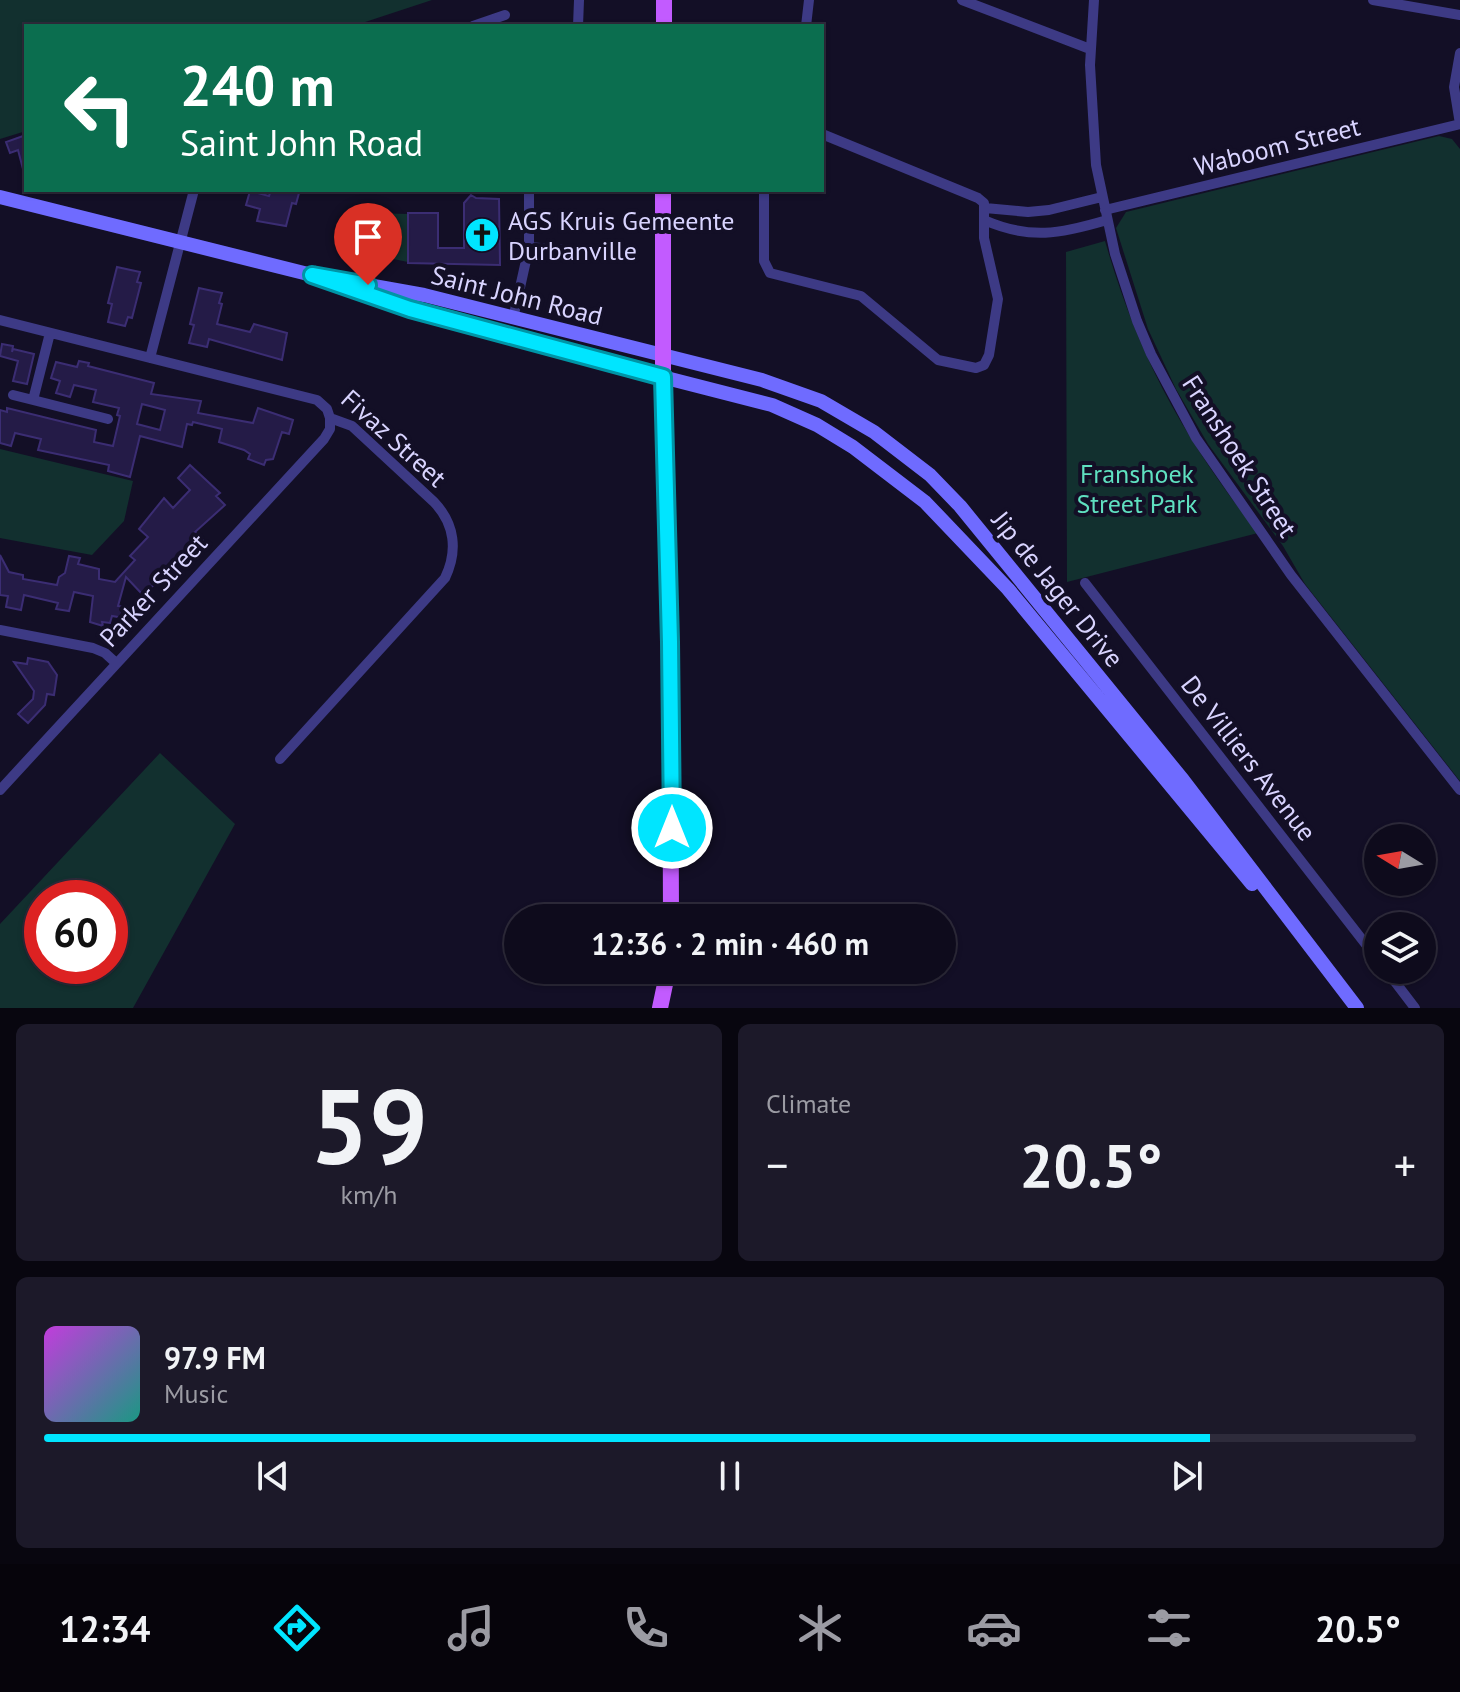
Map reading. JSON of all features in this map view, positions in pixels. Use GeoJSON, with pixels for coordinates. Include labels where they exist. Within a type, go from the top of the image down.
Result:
{"type":"FeatureCollection","features":[{"type":"Feature","properties":{"kind":"main road"},"geometry":{"type":"LineString","coordinates":[[664,0],[664,24]]}},
{"type":"Feature","properties":{"kind":"main road"},"geometry":{"type":"LineString","coordinates":[[663,192],[671,904]]}},
{"type":"Feature","properties":{"kind":"main road","name":"Saint John Road"},"geometry":{"type":"LineString","coordinates":[[0,197],[312,275],[424,295],[663,356]]}},
{"type":"Feature","properties":{"kind":"main road","name":"Saint John Road"},"geometry":{"type":"LineString","coordinates":[[312,275],[423,313],[663,377]]}},
{"type":"Feature","properties":{"kind":"main road","name":"Jip de Jager Drive"},"geometry":{"type":"LineString","coordinates":[[663,356],[741,374],[821,401],[874,432],[930,475],[960,506],[1183,780],[1357,1008]]}},
{"type":"Feature","properties":{"kind":"main road","name":"Jip de Jager Drive"},"geometry":{"type":"LineString","coordinates":[[663,377],[772,405],[817,425],[879,466],[925,502],[1008,589],[1284,923],[1328,971]]}},
{"type":"Feature","properties":{"kind":"main road"},"geometry":{"type":"LineString","coordinates":[[660,1008],[665,984]]}},
{"type":"Feature","properties":{"kind":"street"},"geometry":{"type":"LineString","coordinates":[[578,24],[579,0]]}},
{"type":"Feature","properties":{"kind":"street"},"geometry":{"type":"LineString","coordinates":[[806,24],[809,0]]}},
{"type":"Feature","properties":{"kind":"street"},"geometry":{"type":"LineString","coordinates":[[962,0],[1090,49]]}},
{"type":"Feature","properties":{"kind":"street","name":"Franshoek Street"},"geometry":{"type":"LineString","coordinates":[[1094,0],[1090,49],[1092,132],[1102,197],[1137,321],[1165,383],[1196,438],[1312,604],[1460,790]]}},
{"type":"Feature","properties":{"kind":"street"},"geometry":{"type":"LineString","coordinates":[[1373,0],[1460,15]]}},
{"type":"Feature","properties":{"kind":"street"},"geometry":{"type":"LineString","coordinates":[[479,24],[505,15]]}},
{"type":"Feature","properties":{"kind":"street"},"geometry":{"type":"LineString","coordinates":[[1460,53],[1454,87],[1460,124]]}},
{"type":"Feature","properties":{"kind":"street","name":"Waboom Street"},"geometry":{"type":"LineString","coordinates":[[984,220],[1003,228],[1038,235],[1460,124]]}},
{"type":"Feature","properties":{"kind":"street"},"geometry":{"type":"LineString","coordinates":[[764,192],[764,261],[770,273],[861,296],[934,358],[945,364],[976,368],[984,365],[989,355],[998,299],[984,238],[984,203],[824,135]]}},
{"type":"Feature","properties":{"kind":"street"},"geometry":{"type":"LineString","coordinates":[[150,358],[193,192]]}},
{"type":"Feature","properties":{"kind":"street"},"geometry":{"type":"LineString","coordinates":[[513,319],[529,247],[529,192]]}},
{"type":"Feature","properties":{"kind":"street"},"geometry":{"type":"LineString","coordinates":[[985,208],[1028,212],[1102,197]]}},
{"type":"Feature","properties":{"kind":"street"},"geometry":{"type":"LineString","coordinates":[[529,247],[587,252]]}},
{"type":"Feature","properties":{"kind":"street","name":"Fivaz Street"},"geometry":{"type":"LineString","coordinates":[[0,320],[313,399],[324,405],[330,418],[352,426],[440,509],[452,533],[453,551],[449,570],[439,586],[280,759]]}},
{"type":"Feature","properties":{"kind":"street"},"geometry":{"type":"LineString","coordinates":[[33,400],[50,333]]}},
{"type":"Feature","properties":{"kind":"street"},"geometry":{"type":"LineString","coordinates":[[13,395],[108,419]]}},
{"type":"Feature","properties":{"kind":"street","name":"Parker Street"},"geometry":{"type":"LineString","coordinates":[[0,790],[324,439],[330,429],[330,418]]}},
{"type":"Feature","properties":{"kind":"street","name":"De Villiers Avenue"},"geometry":{"type":"LineString","coordinates":[[1085,583],[1364,942]]}},
{"type":"Feature","properties":{"kind":"street"},"geometry":{"type":"LineString","coordinates":[[0,630],[93,648],[116,663]]}},
{"type":"Feature","properties":{"kind":"street"},"geometry":{"type":"LineString","coordinates":[[1397,984],[1415,1008]]}},
{"type":"Feature","properties":{"kind":"green space"},"geometry":{"type":"Polygon","coordinates":[[[0,0],[432,0],[359,24],[24,24],[24,132],[0,139],[0,0]]]}},
{"type":"Feature","properties":{"kind":"green space"},"geometry":{"type":"Polygon","coordinates":[[[1439,136],[1452,139],[1460,149],[1460,781],[1305,584],[1283,546],[1208,444],[1176,389],[1148,329],[1116,228],[1126,212],[1439,136]]]}},
{"type":"Feature","properties":{"kind":"green space"},"geometry":{"type":"Polygon","coordinates":[[[372,213],[408,214],[408,262],[363,253],[372,213]]]}},
{"type":"Feature","properties":{"kind":"green space","name":"Franshoek Street Park"},"geometry":{"type":"Polygon","coordinates":[[[1105,241],[1133,323],[1166,395],[1207,463],[1258,533],[1067,582],[1066,252],[1105,241]]]}},
{"type":"Feature","properties":{"kind":"green space"},"geometry":{"type":"Polygon","coordinates":[[[0,449],[133,481],[124,521],[92,555],[0,538],[0,449]]]}},
{"type":"Feature","properties":{"kind":"green space"},"geometry":{"type":"Polygon","coordinates":[[[160,753],[235,824],[133,1008],[0,1008],[0,924],[24,898],[24,984],[128,984],[128,880],[41,880],[160,753]]]}},
{"type":"Feature","properties":{"kind":"building"},"geometry":{"type":"Polygon","coordinates":[[[24,136],[24,169],[18,150],[10,153],[6,142],[24,136]]]}},
{"type":"Feature","properties":{"kind":"building"},"geometry":{"type":"Polygon","coordinates":[[[250,192],[269,196],[270,192],[299,193],[296,204],[292,203],[286,226],[257,221],[260,209],[246,205],[250,192]]]}},
{"type":"Feature","properties":{"kind":"building","name":"AGS Kruis Gemeente Durbanville"},"geometry":{"type":"Polygon","coordinates":[[[471,195],[499,199],[500,265],[408,263],[408,213],[438,213],[438,248],[464,248],[464,203],[471,195]]]}},
{"type":"Feature","properties":{"kind":"building"},"geometry":{"type":"Polygon","coordinates":[[[117,267],[140,272],[137,282],[141,283],[132,318],[128,317],[125,326],[108,322],[112,304],[108,303],[117,267]]]}},
{"type":"Feature","properties":{"kind":"building"},"geometry":{"type":"Polygon","coordinates":[[[199,288],[222,293],[217,324],[250,332],[254,324],[287,333],[282,360],[209,339],[207,347],[189,343],[194,325],[190,324],[199,288]]]}},
{"type":"Feature","properties":{"kind":"building"},"geometry":{"type":"Polygon","coordinates":[[[2,344],[13,346],[12,352],[13,349],[34,354],[27,384],[13,381],[18,361],[0,356],[2,344]]]}},
{"type":"Feature","properties":{"kind":"building"},"geometry":{"type":"Polygon","coordinates":[[[79,361],[89,363],[88,366],[154,383],[151,394],[201,401],[198,413],[253,423],[258,408],[293,420],[289,434],[282,432],[273,459],[266,460],[264,465],[248,459],[250,454],[244,450],[219,442],[222,429],[193,422],[192,425],[187,424],[182,447],[140,436],[130,477],[108,471],[109,465],[38,450],[41,439],[15,433],[11,446],[0,443],[0,410],[7,412],[7,408],[96,430],[94,442],[113,446],[119,408],[93,402],[96,390],[74,385],[70,397],[56,393],[60,381],[51,378],[56,362],[77,367],[79,361]],[[142,404],[137,424],[160,430],[165,410],[142,404]]]}},
{"type":"Feature","properties":{"kind":"building"},"geometry":{"type":"Polygon","coordinates":[[[190,465],[220,493],[216,496],[225,505],[195,532],[208,546],[201,554],[193,548],[143,595],[126,577],[118,606],[132,608],[130,619],[112,616],[110,623],[102,622],[103,626],[90,622],[93,596],[74,592],[69,611],[56,609],[58,603],[24,595],[21,610],[6,607],[8,596],[0,595],[0,555],[9,572],[23,575],[23,579],[57,585],[59,577],[65,573],[69,556],[80,558],[78,564],[99,569],[99,579],[115,582],[135,560],[130,556],[148,537],[139,529],[164,498],[173,508],[190,490],[178,478],[190,465]]]}},
{"type":"Feature","properties":{"kind":"building"},"geometry":{"type":"Polygon","coordinates":[[[28,658],[48,662],[57,675],[54,695],[47,694],[45,705],[28,723],[18,714],[33,699],[34,691],[14,662],[27,664],[28,658]]]}},
{"type":"Feature","properties":{"kind":"place","name":"AGS Kruis Gemeente Durbanville"},"geometry":{"type":"Point","coordinates":[482,235]}},
{"type":"Feature","properties":{"kind":"route"},"geometry":{"type":"LineString","coordinates":[[368,285],[312,275],[410,309],[663,377],[672,828]]}}]}
